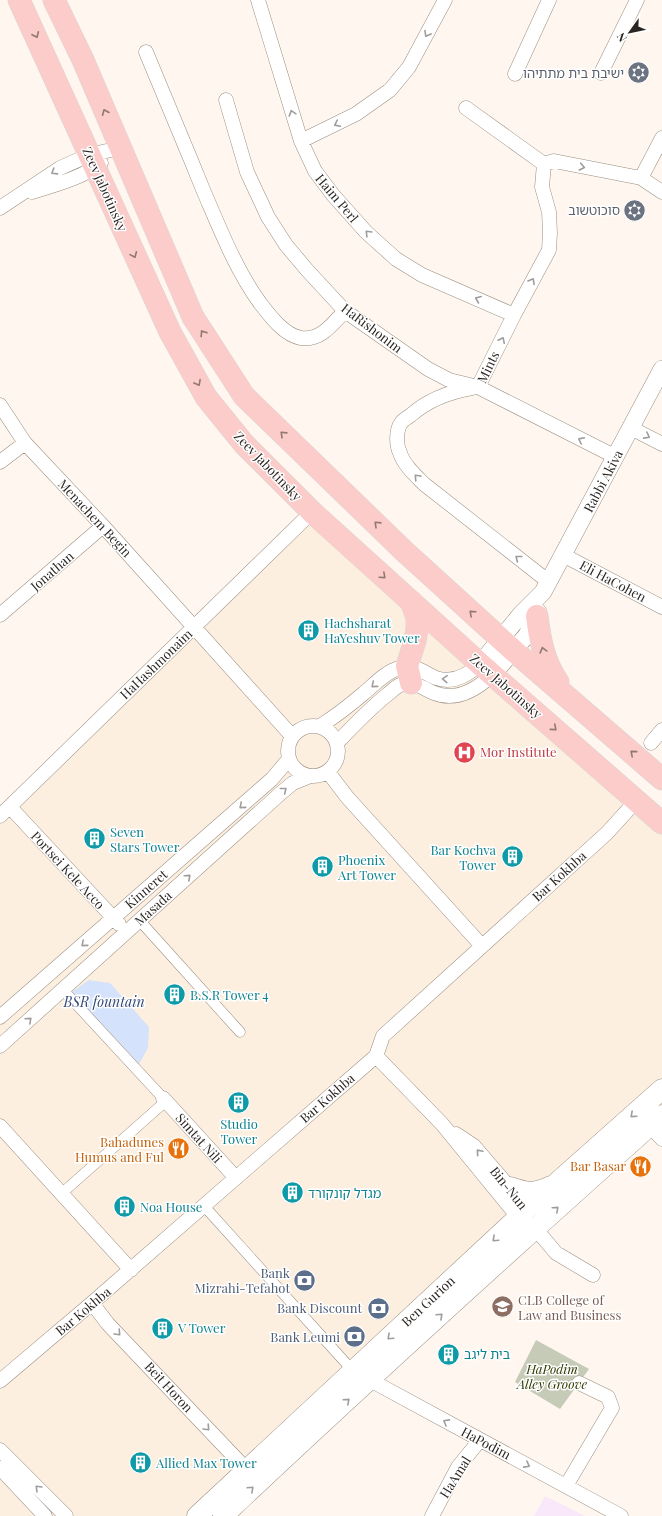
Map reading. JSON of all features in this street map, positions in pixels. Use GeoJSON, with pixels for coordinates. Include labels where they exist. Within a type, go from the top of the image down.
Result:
{"type":"FeatureCollection","features":[{"type":"Feature","properties":{"kind":"main road","name":"Zeev Jabotinsky"},"geometry":{"type":"LineString","coordinates":[[19,0],[170,332],[206,396],[244,444],[312,512],[486,669],[662,823]]}},
{"type":"Feature","properties":{"kind":"main road"},"geometry":{"type":"LineString","coordinates":[[54,0],[82,60],[193,317],[244,396],[404,551],[508,645],[662,780]]}},
{"type":"Feature","properties":{"kind":"main road"},"geometry":{"type":"LineString","coordinates":[[409,675],[417,629],[417,618],[410,601]]}},
{"type":"Feature","properties":{"kind":"main road"},"geometry":{"type":"LineString","coordinates":[[537,616],[544,656],[551,672],[567,697]]}},
{"type":"Feature","properties":{"kind":"main road","name":"Ben Gurion"},"geometry":{"type":"LineString","coordinates":[[223,1516],[299,1444],[357,1376],[523,1213],[662,1089]]}},
{"type":"Feature","properties":{"kind":"main road","name":"Ben Gurion"},"geometry":{"type":"LineString","coordinates":[[197,1516],[246,1469],[658,1127]]}},
{"type":"Feature","properties":{"kind":"main road"},"geometry":{"type":"LineString","coordinates":[[510,1187],[526,1193],[542,1190],[557,1183]]}},
{"type":"Feature","properties":{"kind":"street","name":"Haim Perl"},"geometry":{"type":"LineString","coordinates":[[258,0],[301,141],[315,171],[333,195],[366,232],[396,259],[422,275],[514,315]]}},
{"type":"Feature","properties":{"kind":"street"},"geometry":{"type":"LineString","coordinates":[[301,141],[356,114],[390,90],[409,66],[445,0]]}},
{"type":"Feature","properties":{"kind":"street"},"geometry":{"type":"LineString","coordinates":[[515,74],[549,0]]}},
{"type":"Feature","properties":{"kind":"street"},"geometry":{"type":"LineString","coordinates":[[601,73],[637,0]]}},
{"type":"Feature","properties":{"kind":"street"},"geometry":{"type":"LineString","coordinates":[[146,52],[217,221],[242,274],[260,303],[289,333],[300,338],[313,338],[324,333],[345,311]]}},
{"type":"Feature","properties":{"kind":"street","name":"HaRishonim"},"geometry":{"type":"LineString","coordinates":[[226,100],[247,172],[268,217],[294,255],[345,311],[428,369],[449,380],[478,387],[616,457]]}},
{"type":"Feature","properties":{"kind":"street"},"geometry":{"type":"LineString","coordinates":[[466,108],[544,164],[554,161],[641,178],[662,192]]}},
{"type":"Feature","properties":{"kind":"street"},"geometry":{"type":"LineString","coordinates":[[641,178],[662,138]]}},
{"type":"Feature","properties":{"kind":"street"},"geometry":{"type":"LineString","coordinates":[[0,208],[60,168],[92,162],[120,148]]}},
{"type":"Feature","properties":{"kind":"street","name":"Mints"},"geometry":{"type":"LineString","coordinates":[[544,164],[542,187],[549,212],[549,250],[478,387],[456,391],[438,397],[412,413],[402,422],[398,431],[398,443],[400,453],[408,468],[424,484],[546,587]]}},
{"type":"Feature","properties":{"kind":"street","name":"Rabbi Akiva"},"geometry":{"type":"LineString","coordinates":[[508,645],[527,634],[537,616],[546,587],[662,371]]}},
{"type":"Feature","properties":{"kind":"street","name":"Menachem Begin"},"geometry":{"type":"LineString","coordinates":[[0,405],[25,443],[103,526],[292,736]]}},
{"type":"Feature","properties":{"kind":"street"},"geometry":{"type":"LineString","coordinates":[[631,428],[662,444]]}},
{"type":"Feature","properties":{"kind":"street"},"geometry":{"type":"LineString","coordinates":[[0,462],[25,443]]}},
{"type":"Feature","properties":{"kind":"street","name":"HaHashmonaim"},"geometry":{"type":"LineString","coordinates":[[5,812],[312,512]]}},
{"type":"Feature","properties":{"kind":"street","name":"Jonathan"},"geometry":{"type":"LineString","coordinates":[[0,615],[103,526]]}},
{"type":"Feature","properties":{"kind":"street","name":"Eli HaCohen"},"geometry":{"type":"LineString","coordinates":[[563,555],[662,607]]}},
{"type":"Feature","properties":{"kind":"street","name":"Rabbi Akiva"},"geometry":{"type":"LineString","coordinates":[[508,645],[522,613],[546,587]]}},
{"type":"Feature","properties":{"kind":"street"},"geometry":{"type":"LineString","coordinates":[[337,743],[366,712],[402,684],[409,675],[423,670],[444,680],[456,679],[472,671],[486,669],[508,645]]}},
{"type":"Feature","properties":{"kind":"street"},"geometry":{"type":"LineString","coordinates":[[320,726],[347,708],[388,673],[397,668],[409,675]]}},
{"type":"Feature","properties":{"kind":"street"},"geometry":{"type":"LineString","coordinates":[[312,725],[320,726],[331,733],[337,743],[337,759],[328,772],[321,775],[310,776],[298,771],[292,766],[289,759],[289,743],[292,736],[298,730],[312,725]]}},
{"type":"Feature","properties":{"kind":"street"},"geometry":{"type":"LineString","coordinates":[[651,743],[662,730]]}},
{"type":"Feature","properties":{"kind":"street","name":"Kinneret"},"geometry":{"type":"LineString","coordinates":[[0,1017],[272,779],[289,759]]}},
{"type":"Feature","properties":{"kind":"street"},"geometry":{"type":"LineString","coordinates":[[328,772],[347,797],[482,946]]}},
{"type":"Feature","properties":{"kind":"street","name":"Masada"},"geometry":{"type":"LineString","coordinates":[[0,1046],[282,792],[293,783],[310,776]]}},
{"type":"Feature","properties":{"kind":"street","name":"Bar Kokhba"},"geometry":{"type":"LineString","coordinates":[[0,1381],[92,1304],[376,1056],[383,1036],[606,833],[637,800]]}},
{"type":"Feature","properties":{"kind":"street","name":"Portsei Kele Acco"},"geometry":{"type":"LineString","coordinates":[[5,812],[127,932]]}},
{"type":"Feature","properties":{"kind":"street"},"geometry":{"type":"LineString","coordinates":[[140,921],[240,1032]]}},
{"type":"Feature","properties":{"kind":"street"},"geometry":{"type":"LineString","coordinates":[[61,1194],[164,1099],[63,990]]}},
{"type":"Feature","properties":{"kind":"street","name":"Bin-Nun"},"geometry":{"type":"LineString","coordinates":[[376,1056],[442,1124],[523,1213],[556,1253],[593,1275]]}},
{"type":"Feature","properties":{"kind":"street","name":"Simtat Nili"},"geometry":{"type":"LineString","coordinates":[[164,1099],[236,1178]]}},
{"type":"Feature","properties":{"kind":"street","name":"Bin-Nun"},"geometry":{"type":"LineString","coordinates":[[442,1124],[474,1146],[510,1187],[523,1213]]}},
{"type":"Feature","properties":{"kind":"street"},"geometry":{"type":"LineString","coordinates":[[0,1126],[131,1270]]}},
{"type":"Feature","properties":{"kind":"street"},"geometry":{"type":"LineString","coordinates":[[204,1206],[357,1376]]}},
{"type":"Feature","properties":{"kind":"street","name":"Beit Horon"},"geometry":{"type":"LineString","coordinates":[[92,1304],[108,1324],[246,1469]]}},
{"type":"Feature","properties":{"kind":"street","name":"HaPodim"},"geometry":{"type":"LineString","coordinates":[[357,1376],[621,1516]]}},
{"type":"Feature","properties":{"kind":"street"},"geometry":{"type":"LineString","coordinates":[[566,1486],[612,1408],[608,1397],[579,1382]]}},
{"type":"Feature","properties":{"kind":"street","name":"HaAmal"},"geometry":{"type":"LineString","coordinates":[[432,1516],[458,1467],[480,1440]]}},
{"type":"Feature","properties":{"kind":"street"},"geometry":{"type":"LineString","coordinates":[[0,1450],[66,1516]]}},
{"type":"Feature","properties":{"kind":"street"},"geometry":{"type":"LineString","coordinates":[[0,1468],[45,1516]]}},
{"type":"Feature","properties":{"kind":"shaded area"},"geometry":{"type":"Polygon","coordinates":[[[311,524],[662,832],[662,1102],[191,1516],[0,1516],[0,816],[311,524]]]}},
{"type":"Feature","properties":{"kind":"shaded area"},"geometry":{"type":"Polygon","coordinates":[[[545,1496],[585,1516],[534,1516],[545,1496]]]}},
{"type":"Feature","properties":{"kind":"green space","name":"HaPodim Alley Groove"},"geometry":{"type":"Polygon","coordinates":[[[536,1340],[589,1369],[560,1409],[515,1382],[536,1340]]]}},
{"type":"Feature","properties":{"kind":"water","name":"BSR fountain"},"geometry":{"type":"Polygon","coordinates":[[[89,980],[110,983],[149,1027],[148,1048],[139,1064],[72,992],[89,980]]]}},
{"type":"Feature","properties":{"kind":"place","name":"ישיבת בית מתתיהו"},"geometry":{"type":"Point","coordinates":[639,73]}},
{"type":"Feature","properties":{"kind":"place","name":"סוכוטשוב"},"geometry":{"type":"Point","coordinates":[635,210]}},
{"type":"Feature","properties":{"kind":"place","name":"Hachsharat HaYeshuv Tower"},"geometry":{"type":"Point","coordinates":[308,630]}},
{"type":"Feature","properties":{"kind":"place","name":"Mor Institute"},"geometry":{"type":"Point","coordinates":[464,752]}},
{"type":"Feature","properties":{"kind":"place","name":"Seven Stars Tower"},"geometry":{"type":"Point","coordinates":[95,839]}},
{"type":"Feature","properties":{"kind":"place","name":"Bar Kochva Tower"},"geometry":{"type":"Point","coordinates":[512,857]}},
{"type":"Feature","properties":{"kind":"place","name":"Phoenix Art Tower"},"geometry":{"type":"Point","coordinates":[322,867]}},
{"type":"Feature","properties":{"kind":"place","name":"B.S.R Tower 4"},"geometry":{"type":"Point","coordinates":[174,995]}},
{"type":"Feature","properties":{"kind":"place","name":"Studio Tower"},"geometry":{"type":"Point","coordinates":[239,1102]}},
{"type":"Feature","properties":{"kind":"place","name":"Bahadunes Humus and Ful"},"geometry":{"type":"Point","coordinates":[179,1149]}},
{"type":"Feature","properties":{"kind":"place","name":"Bar Basar"},"geometry":{"type":"Point","coordinates":[641,1166]}},
{"type":"Feature","properties":{"kind":"place","name":"מגדל קונקורד"},"geometry":{"type":"Point","coordinates":[293,1193]}},
{"type":"Feature","properties":{"kind":"place","name":"Noa House"},"geometry":{"type":"Point","coordinates":[125,1207]}},
{"type":"Feature","properties":{"kind":"place","name":"Bank Mizrahi-Tefahot"},"geometry":{"type":"Point","coordinates":[305,1280]}},
{"type":"Feature","properties":{"kind":"place","name":"CLB College of Law and Business"},"geometry":{"type":"Point","coordinates":[503,1307]}},
{"type":"Feature","properties":{"kind":"place","name":"Bank Discount"},"geometry":{"type":"Point","coordinates":[378,1308]}},
{"type":"Feature","properties":{"kind":"place","name":"V Tower"},"geometry":{"type":"Point","coordinates":[163,1328]}},
{"type":"Feature","properties":{"kind":"place","name":"Bank Leumi"},"geometry":{"type":"Point","coordinates":[355,1337]}},
{"type":"Feature","properties":{"kind":"place","name":"בית ליגב"},"geometry":{"type":"Point","coordinates":[448,1354]}},
{"type":"Feature","properties":{"kind":"place","name":"Allied Max Tower"},"geometry":{"type":"Point","coordinates":[140,1463]}}]}
